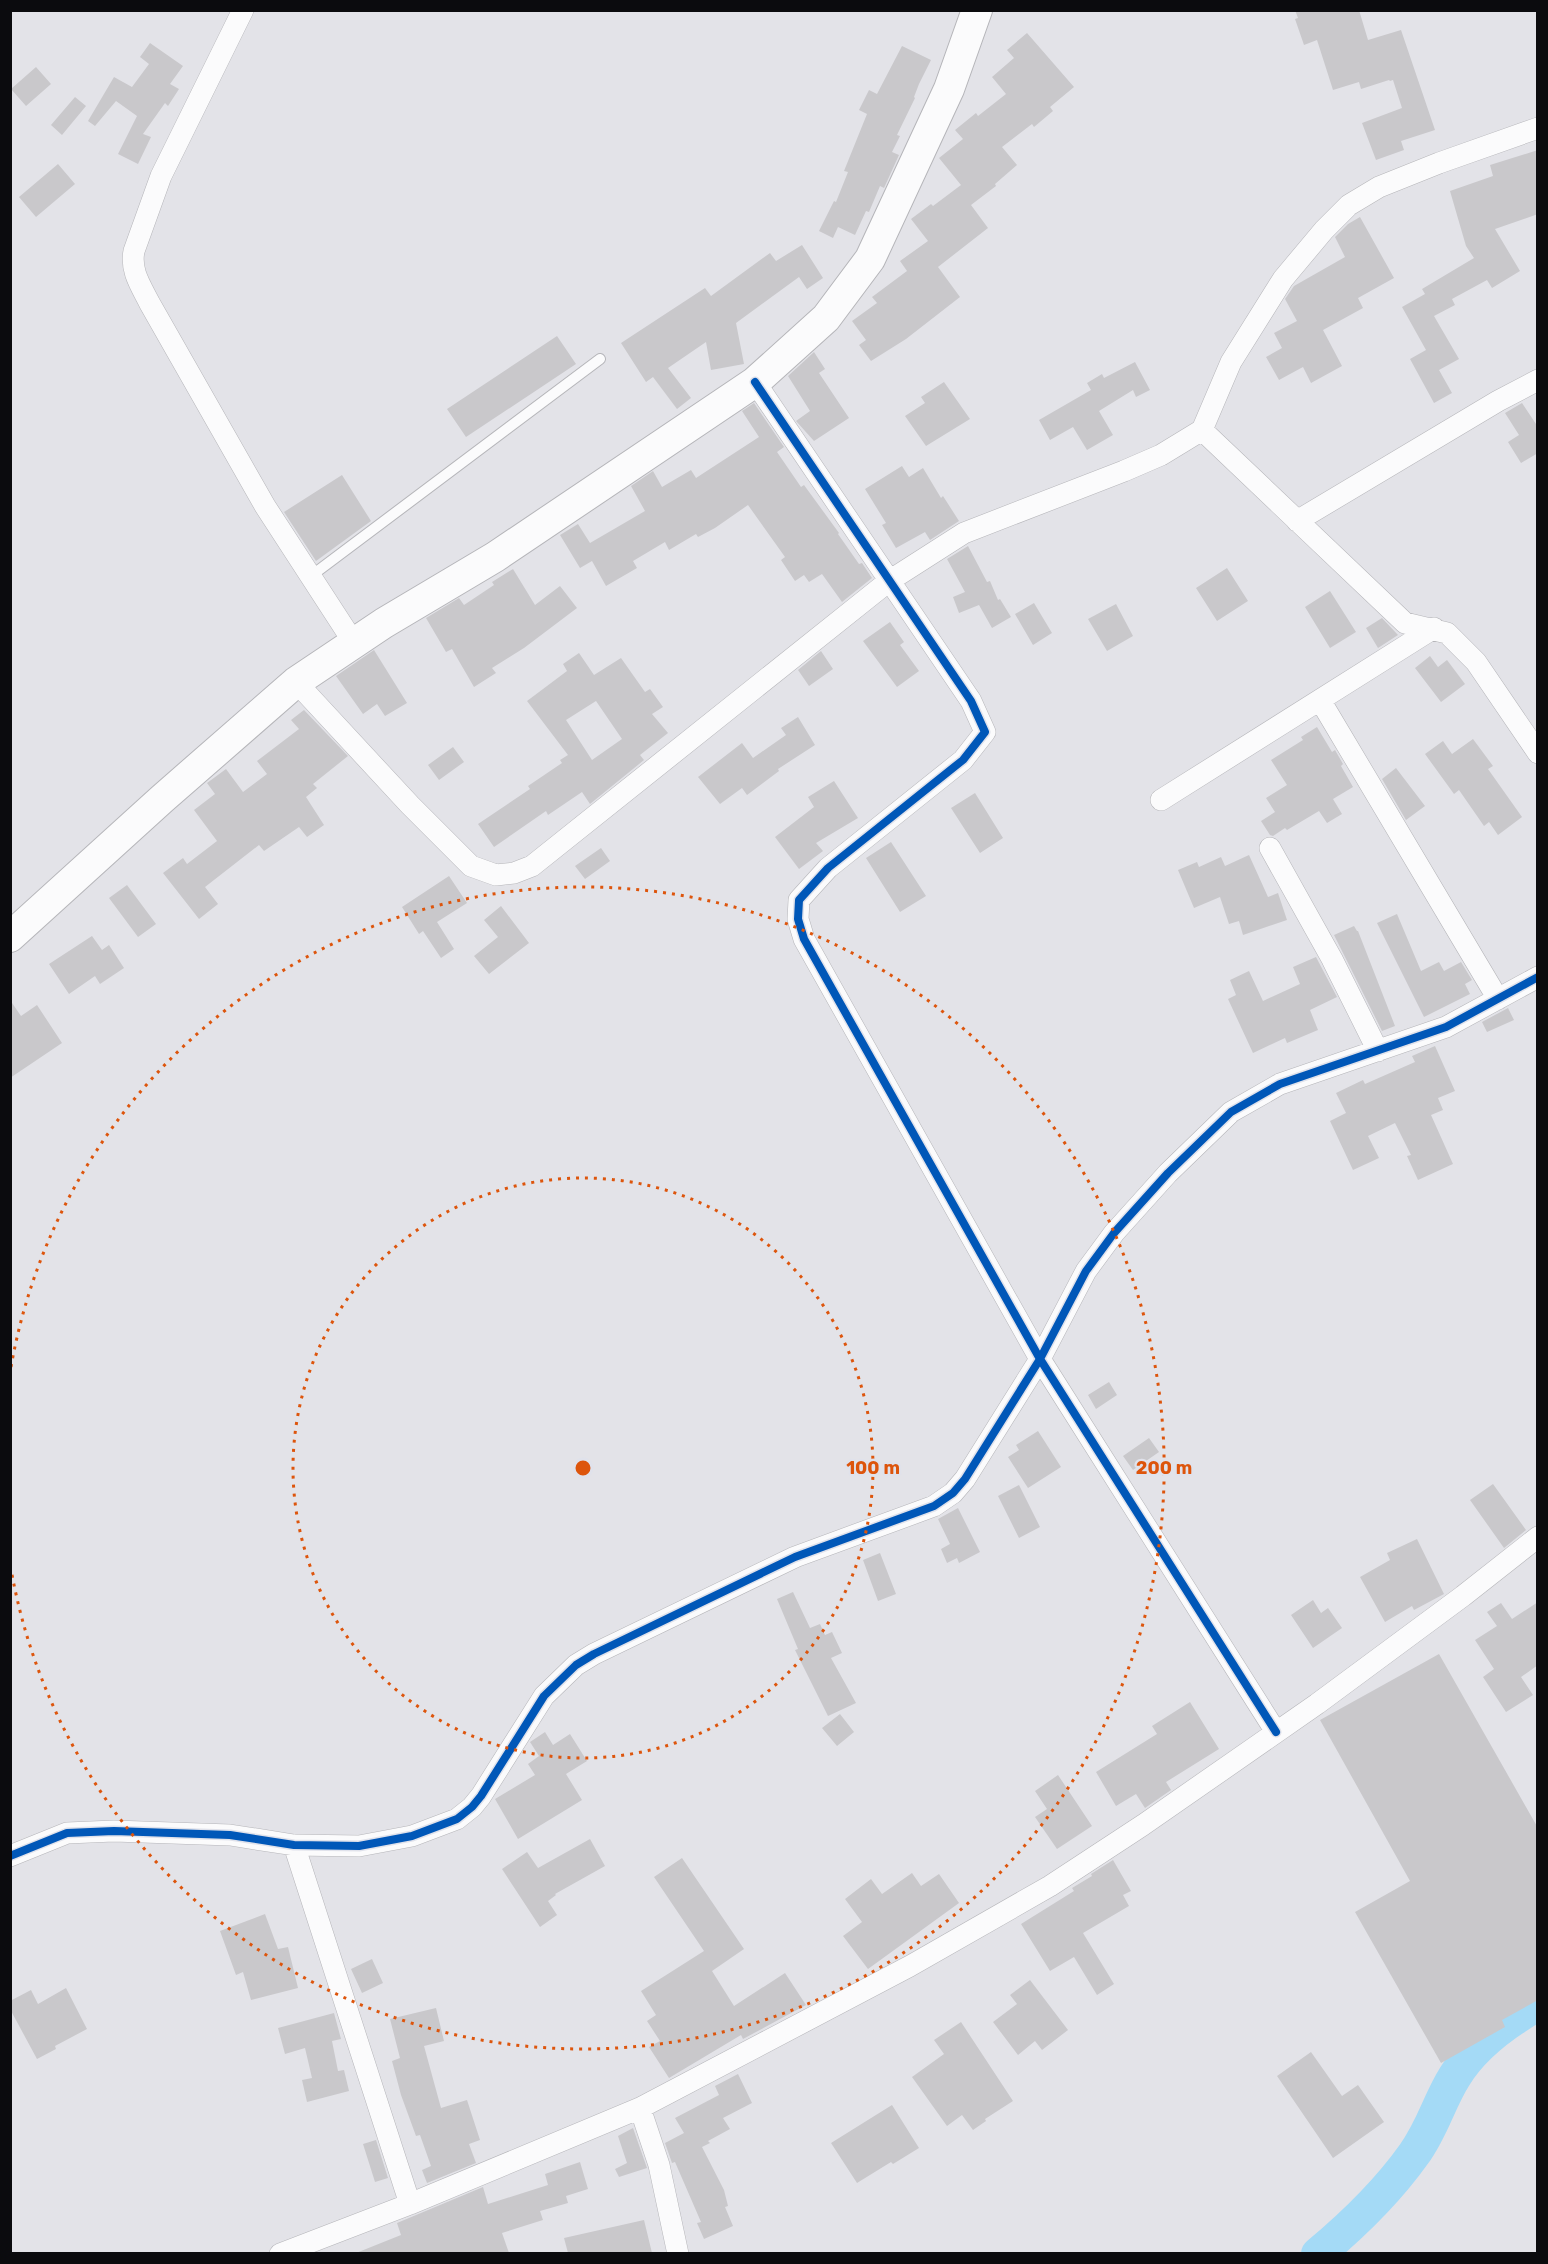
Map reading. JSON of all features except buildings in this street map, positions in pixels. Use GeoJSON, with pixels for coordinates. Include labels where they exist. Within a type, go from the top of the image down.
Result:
{"type":"FeatureCollection","features":[{"type":"Feature","properties":{"kind":"street"},"geometry":{"type":"LineString","coordinates":[[243,10],[161,176],[131,263],[134,274],[150,304],[265,506],[354,643]]}},
{"type":"Feature","properties":{"kind":"street"},"geometry":{"type":"LineString","coordinates":[[10,937],[162,799],[296,682],[354,643],[495,557],[755,382],[826,318],[870,259],[949,89],[977,10]]}},
{"type":"Feature","properties":{"kind":"street"},"geometry":{"type":"LineString","coordinates":[[296,682],[410,805],[471,866],[496,875],[514,873],[532,866],[889,581],[964,533],[1133,467],[1161,454],[1202,429],[1232,362],[1283,279],[1324,230],[1349,205],[1379,188],[1439,162],[1538,128]]}},
{"type":"Feature","properties":{"kind":"street"},"geometry":{"type":"LineString","coordinates":[[1298,521],[1498,401],[1538,380]]}},
{"type":"Feature","properties":{"kind":"street"},"geometry":{"type":"LineString","coordinates":[[755,382],[971,700],[985,732],[963,760],[828,868],[799,900],[798,919],[804,939],[1040,1359],[1276,1732]]}},
{"type":"Feature","properties":{"kind":"street"},"geometry":{"type":"LineString","coordinates":[[1202,429],[1406,622],[1447,633],[1476,662],[1534,741]]}},
{"type":"Feature","properties":{"kind":"street"},"geometry":{"type":"LineString","coordinates":[[1161,800],[1434,628]]}},
{"type":"Feature","properties":{"kind":"street"},"geometry":{"type":"LineString","coordinates":[[1320,700],[1498,999]]}},
{"type":"Feature","properties":{"kind":"street"},"geometry":{"type":"LineString","coordinates":[[1270,848],[1332,959],[1378,1051]]}},
{"type":"Feature","properties":{"kind":"street"},"geometry":{"type":"LineString","coordinates":[[10,1856],[68,1833],[91,1832],[230,1835],[294,1845],[359,1846],[412,1836],[457,1819],[481,1796],[544,1696],[576,1665],[594,1654],[795,1557],[934,1506],[953,1493],[965,1479],[1040,1359],[1086,1270],[1114,1233],[1168,1173],[1232,1112],[1280,1084],[1446,1028],[1538,977]]}},
{"type":"Feature","properties":{"kind":"street"},"geometry":{"type":"LineString","coordinates":[[280,2253],[410,2204],[640,2108],[910,1966],[1050,1886],[1143,1826],[1454,1603],[1538,1536]]}},
{"type":"Feature","properties":{"kind":"street"},"geometry":{"type":"LineString","coordinates":[[294,1845],[410,2204]]}},
{"type":"Feature","properties":{"kind":"street"},"geometry":{"type":"LineString","coordinates":[[640,2108],[659,2165],[678,2253]]}},
{"type":"Feature","properties":{"kind":"lane"},"geometry":{"type":"LineString","coordinates":[[311,576],[600,359]]}},
{"type":"Feature","properties":{"kind":"waterway"},"geometry":{"type":"LineString","coordinates":[[1318,2254],[1369,2207],[1404,2168],[1426,2134],[1455,2076],[1471,2054],[1514,2018],[1538,2004]]}},
{"type":"Feature","properties":{"kind":"cycle path"},"geometry":{"type":"LineString","coordinates":[[755,382],[971,701],[985,732],[963,760],[828,868],[799,900],[798,919],[804,939],[1040,1359],[1276,1732]]}},
{"type":"Feature","properties":{"kind":"cycle path"},"geometry":{"type":"LineString","coordinates":[[10,1856],[67,1833],[114,1831],[230,1835],[294,1845],[359,1846],[412,1836],[457,1819],[481,1796],[544,1696],[576,1665],[594,1654],[795,1557],[934,1506],[953,1493],[965,1479],[1040,1359],[1086,1271],[1114,1233],[1168,1173],[1231,1112],[1280,1084],[1446,1027],[1538,977]]}}]}
